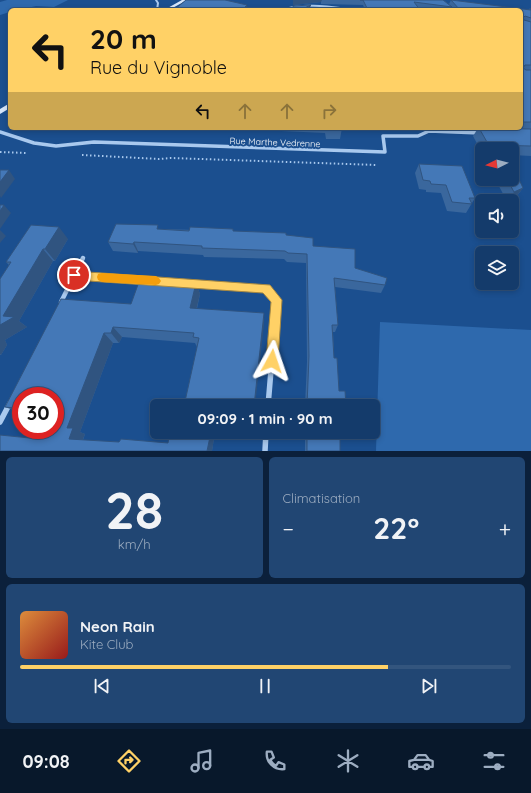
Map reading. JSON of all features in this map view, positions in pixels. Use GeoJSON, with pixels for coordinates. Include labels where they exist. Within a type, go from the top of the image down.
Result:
{"type":"FeatureCollection","features":[{"type":"Feature","properties":{"kind":"street"},"geometry":{"type":"LineString","coordinates":[[170,8],[184,0]]}},
{"type":"Feature","properties":{"kind":"street"},"geometry":{"type":"LineString","coordinates":[[286,8],[291,6],[307,5],[332,8]]}},
{"type":"Feature","properties":{"kind":"street","name":"Rue Marthe Vedrenne"},"geometry":{"type":"LineString","coordinates":[[0,132],[34,144],[56,146],[94,142],[385,152],[383,136],[418,136],[429,131],[484,133]]}},
{"type":"Feature","properties":{"kind":"street"},"geometry":{"type":"LineString","coordinates":[[57,310],[83,258]]}},
{"type":"Feature","properties":{"kind":"street"},"geometry":{"type":"LineString","coordinates":[[74,275],[151,280]]}},
{"type":"Feature","properties":{"kind":"street"},"geometry":{"type":"LineString","coordinates":[[189,283],[266,288],[277,300],[269,399]]}},
{"type":"Feature","properties":{"kind":"street"},"geometry":{"type":"LineString","coordinates":[[0,422],[11,400]]}},
{"type":"Feature","properties":{"kind":"street"},"geometry":{"type":"LineString","coordinates":[[265,451],[266,439]]}},
{"type":"Feature","properties":{"kind":"path"},"geometry":{"type":"LineString","coordinates":[[0,152],[31,153]]}},
{"type":"Feature","properties":{"kind":"path"},"geometry":{"type":"LineString","coordinates":[[78,154],[158,159],[171,158],[377,165]]}},
{"type":"Feature","properties":{"kind":"shaded area"},"geometry":{"type":"Polygon","coordinates":[[[7,0],[68,0],[54,7],[36,6],[28,8],[8,8],[8,13],[0,15],[0,2],[7,0]]]}},
{"type":"Feature","properties":{"kind":"shaded area"},"geometry":{"type":"Polygon","coordinates":[[[380,322],[531,330],[531,451],[376,451],[376,439],[380,439],[380,399],[378,399],[380,322]]]}},
{"type":"Feature","properties":{"kind":"building"},"geometry":{"type":"Polygon","coordinates":[[[186,0],[225,0],[247,5],[244,8],[176,8],[186,0]]]}},
{"type":"Feature","properties":{"kind":"building"},"geometry":{"type":"Polygon","coordinates":[[[363,0],[443,0],[452,7],[414,2],[418,8],[367,8],[363,0]]]}},
{"type":"Feature","properties":{"kind":"building"},"geometry":{"type":"Polygon","coordinates":[[[451,0],[515,8],[458,8],[451,0]]]}},
{"type":"Feature","properties":{"kind":"building"},"geometry":{"type":"Polygon","coordinates":[[[311,5],[304,8],[293,8],[293,6],[311,5]]]}},
{"type":"Feature","properties":{"kind":"building"},"geometry":{"type":"Polygon","coordinates":[[[523,9],[531,10],[531,18],[525,16],[523,18],[523,9]]]}},
{"type":"Feature","properties":{"kind":"building"},"geometry":{"type":"Polygon","coordinates":[[[523,18],[524,20],[531,22],[531,65],[525,65],[523,68],[523,18]]]}},
{"type":"Feature","properties":{"kind":"building"},"geometry":{"type":"Polygon","coordinates":[[[523,68],[526,70],[531,70],[531,122],[523,122],[523,68]]]}},
{"type":"Feature","properties":{"kind":"building"},"geometry":{"type":"Polygon","coordinates":[[[531,129],[531,146],[519,146],[519,142],[487,142],[480,130],[531,129]]]}},
{"type":"Feature","properties":{"kind":"building"},"geometry":{"type":"Polygon","coordinates":[[[419,164],[462,166],[475,198],[469,198],[472,204],[452,202],[446,185],[431,184],[430,181],[423,180],[419,164]]]}},
{"type":"Feature","properties":{"kind":"building"},"geometry":{"type":"Polygon","coordinates":[[[0,170],[9,170],[0,182],[0,170]]]}},
{"type":"Feature","properties":{"kind":"building"},"geometry":{"type":"Polygon","coordinates":[[[519,179],[523,188],[514,192],[511,186],[519,186],[519,179]]]}},
{"type":"Feature","properties":{"kind":"building"},"geometry":{"type":"Polygon","coordinates":[[[0,205],[4,205],[0,211],[0,205]]]}},
{"type":"Feature","properties":{"kind":"building"},"geometry":{"type":"Polygon","coordinates":[[[116,224],[158,225],[157,229],[189,231],[190,227],[233,229],[233,231],[286,233],[286,235],[313,238],[313,246],[355,249],[355,268],[387,278],[385,285],[334,278],[338,325],[332,325],[334,358],[337,358],[339,391],[345,391],[346,399],[307,399],[309,356],[307,254],[288,253],[285,251],[202,248],[202,246],[134,242],[133,244],[108,242],[116,224]]]}},
{"type":"Feature","properties":{"kind":"building"},"geometry":{"type":"Polygon","coordinates":[[[31,225],[59,227],[45,249],[43,249],[3,316],[14,317],[0,325],[0,279],[11,262],[6,262],[31,225]]]}},
{"type":"Feature","properties":{"kind":"building"},"geometry":{"type":"Polygon","coordinates":[[[140,279],[196,283],[190,308],[264,313],[255,399],[186,399],[199,338],[193,337],[194,333],[113,327],[111,333],[104,333],[67,428],[73,428],[69,439],[119,442],[121,439],[168,443],[169,439],[210,439],[207,451],[0,451],[0,435],[12,436],[12,439],[64,439],[64,387],[15,387],[61,299],[131,304],[140,279]]]}},
{"type":"Feature","properties":{"kind":"building"},"geometry":{"type":"Polygon","coordinates":[[[12,394],[12,408],[5,407],[12,394]]]}},
{"type":"Feature","properties":{"kind":"building"},"geometry":{"type":"Polygon","coordinates":[[[307,439],[340,439],[340,451],[307,451],[307,439]]]}},
{"type":"Feature","properties":{"kind":"slow traffic"},"geometry":{"type":"LineString","coordinates":[[102,277],[156,281]]}},
{"type":"Feature","properties":{"kind":"route"},"geometry":{"type":"LineString","coordinates":[[74,275],[266,288],[277,300],[272,361]]}}]}
